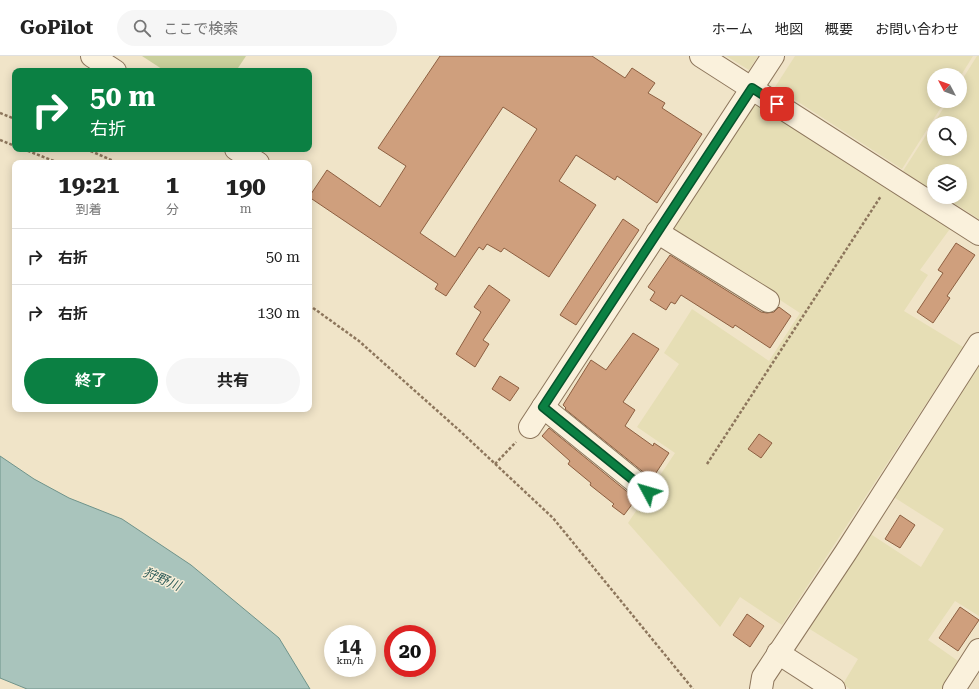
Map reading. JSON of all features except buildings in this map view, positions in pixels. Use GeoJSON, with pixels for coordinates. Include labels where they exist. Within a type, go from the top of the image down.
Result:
{"type":"FeatureCollection","features":[{"type":"Feature","properties":{"kind":"street"},"geometry":{"type":"LineString","coordinates":[[92,56],[110,68]]}},
{"type":"Feature","properties":{"kind":"street"},"geometry":{"type":"LineString","coordinates":[[701,56],[979,234]]}},
{"type":"Feature","properties":{"kind":"street"},"geometry":{"type":"LineString","coordinates":[[530,426],[772,56]]}},
{"type":"Feature","properties":{"kind":"street"},"geometry":{"type":"LineString","coordinates":[[241,152],[253,160]]}},
{"type":"Feature","properties":{"kind":"street"},"geometry":{"type":"LineString","coordinates":[[657,232],[768,301]]}},
{"type":"Feature","properties":{"kind":"street"},"geometry":{"type":"LineString","coordinates":[[761,689],[763,677],[778,653],[846,552],[979,344]]}},
{"type":"Feature","properties":{"kind":"street"},"geometry":{"type":"LineString","coordinates":[[543,407],[648,492]]}},
{"type":"Feature","properties":{"kind":"street"},"geometry":{"type":"LineString","coordinates":[[954,689],[979,650]]}},
{"type":"Feature","properties":{"kind":"street"},"geometry":{"type":"LineString","coordinates":[[778,653],[834,689]]}},
{"type":"Feature","properties":{"kind":"path"},"geometry":{"type":"LineString","coordinates":[[0,113],[12,118]]}},
{"type":"Feature","properties":{"kind":"path"},"geometry":{"type":"LineString","coordinates":[[0,140],[12,145]]}},
{"type":"Feature","properties":{"kind":"path"},"geometry":{"type":"LineString","coordinates":[[31,152],[51,160]]}},
{"type":"Feature","properties":{"kind":"path"},"geometry":{"type":"LineString","coordinates":[[93,152],[111,160]]}},
{"type":"Feature","properties":{"kind":"path"},"geometry":{"type":"LineString","coordinates":[[707,464],[892,178]]}},
{"type":"Feature","properties":{"kind":"path"},"geometry":{"type":"LineString","coordinates":[[312,307],[359,341],[496,464],[553,518],[693,689]]}},
{"type":"Feature","properties":{"kind":"path"},"geometry":{"type":"LineString","coordinates":[[496,464],[530,426]]}},
{"type":"Feature","properties":{"kind":"shaded area"},"geometry":{"type":"Polygon","coordinates":[[[726,56],[758,56],[749,70],[726,56]]]}},
{"type":"Feature","properties":{"kind":"shaded area"},"geometry":{"type":"Polygon","coordinates":[[[795,56],[973,56],[966,68],[927,68],[927,108],[941,108],[936,116],[927,116],[927,129],[902,169],[775,87],[795,56]]]}},
{"type":"Feature","properties":{"kind":"shaded area"},"geometry":{"type":"Polygon","coordinates":[[[977,56],[979,56],[979,219],[955,204],[967,204],[967,164],[927,164],[927,186],[903,171],[927,134],[927,156],[967,156],[967,116],[938,116],[944,108],[967,108],[967,72],[977,56]]]}},
{"type":"Feature","properties":{"kind":"shaded area"},"geometry":{"type":"Polygon","coordinates":[[[755,99],[952,226],[920,270],[928,275],[904,311],[963,347],[782,625],[740,597],[720,627],[628,523],[675,453],[637,427],[679,364],[664,353],[692,309],[769,361],[800,313],[671,229],[755,99]]]}},
{"type":"Feature","properties":{"kind":"shaded area"},"geometry":{"type":"Polygon","coordinates":[[[979,360],[979,616],[955,601],[928,640],[961,663],[948,689],[850,689],[843,684],[858,659],[808,628],[869,533],[921,567],[944,529],[892,496],[979,360]]]}},
{"type":"Feature","properties":{"kind":"green space"},"geometry":{"type":"Polygon","coordinates":[[[142,56],[246,56],[238,68],[160,68],[142,56]]]}},
{"type":"Feature","properties":{"kind":"water","name":"狩野川"},"geometry":{"type":"Polygon","coordinates":[[[0,456],[34,479],[69,498],[122,519],[191,565],[279,638],[310,689],[27,689],[0,678],[0,456]]]}},
{"type":"Feature","properties":{"kind":"route"},"geometry":{"type":"LineString","coordinates":[[648,492],[543,407],[752,88],[777,104]]}}]}
